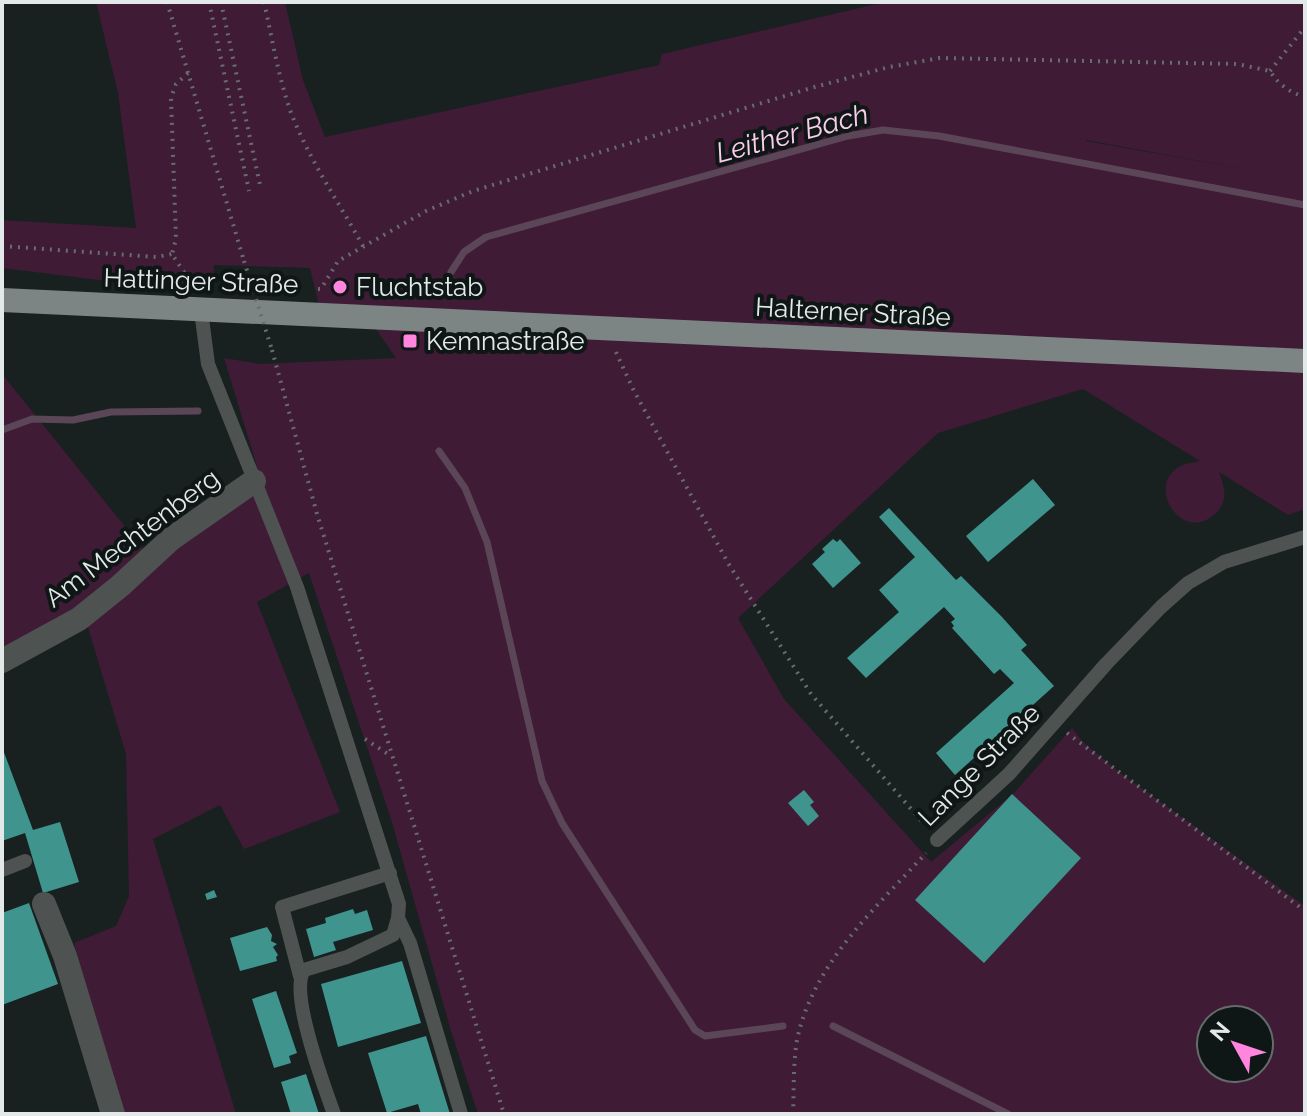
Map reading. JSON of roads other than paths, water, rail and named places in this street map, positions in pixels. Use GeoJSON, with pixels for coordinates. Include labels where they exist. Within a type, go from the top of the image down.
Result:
{"type":"FeatureCollection","features":[{"type":"Feature","properties":{"kind":"main road","name":"Hattinger Straße"},"geometry":{"type":"LineString","coordinates":[[2,300],[398,319]]}},
{"type":"Feature","properties":{"kind":"main road","name":"Halterner Straße"},"geometry":{"type":"LineString","coordinates":[[398,319],[1305,361]]}},
{"type":"Feature","properties":{"kind":"street","name":"Am Mechtenberg"},"geometry":{"type":"LineString","coordinates":[[2,661],[79,619],[171,539],[254,481]]}},
{"type":"Feature","properties":{"kind":"street"},"geometry":{"type":"LineString","coordinates":[[44,904],[65,956],[113,1114]]}},
{"type":"Feature","properties":{"kind":"lane"},"geometry":{"type":"LineString","coordinates":[[201,311],[208,364],[297,587],[399,904],[393,935],[347,957],[304,970],[300,976]]}},
{"type":"Feature","properties":{"kind":"lane","name":"Lange Straße"},"geometry":{"type":"LineString","coordinates":[[937,840],[1009,774],[1106,664],[1188,583],[1224,562],[1305,537]]}},
{"type":"Feature","properties":{"kind":"lane"},"geometry":{"type":"LineString","coordinates":[[2,870],[25,861]]}},
{"type":"Feature","properties":{"kind":"lane"},"geometry":{"type":"LineString","coordinates":[[334,1114],[300,1001],[300,976],[282,907],[390,873]]}},
{"type":"Feature","properties":{"kind":"lane"},"geometry":{"type":"LineString","coordinates":[[398,918],[410,943],[461,1114]]}},
{"type":"Feature","properties":{"kind":"waterway","name":"Leither Bach"},"geometry":{"type":"LineString","coordinates":[[451,272],[464,252],[486,237],[848,136],[883,130],[939,136],[1305,205]]}},
{"type":"Feature","properties":{"kind":"waterway","name":"Leither Bach"},"geometry":{"type":"LineString","coordinates":[[2,430],[32,419],[73,420],[111,412],[198,411]]}},
{"type":"Feature","properties":{"kind":"waterway"},"geometry":{"type":"LineString","coordinates":[[439,451],[465,488],[487,542],[542,781],[562,823],[695,1030],[705,1036],[783,1026]]}},
{"type":"Feature","properties":{"kind":"waterway"},"geometry":{"type":"LineString","coordinates":[[833,1026],[1008,1114]]}},
{"type":"Feature","properties":{"kind":"place","name":"Fluchtstab"},"geometry":{"type":"Point","coordinates":[340,287]}},
{"type":"Feature","properties":{"kind":"place","name":"Kemnastraße"},"geometry":{"type":"Point","coordinates":[410,341]}}]}
